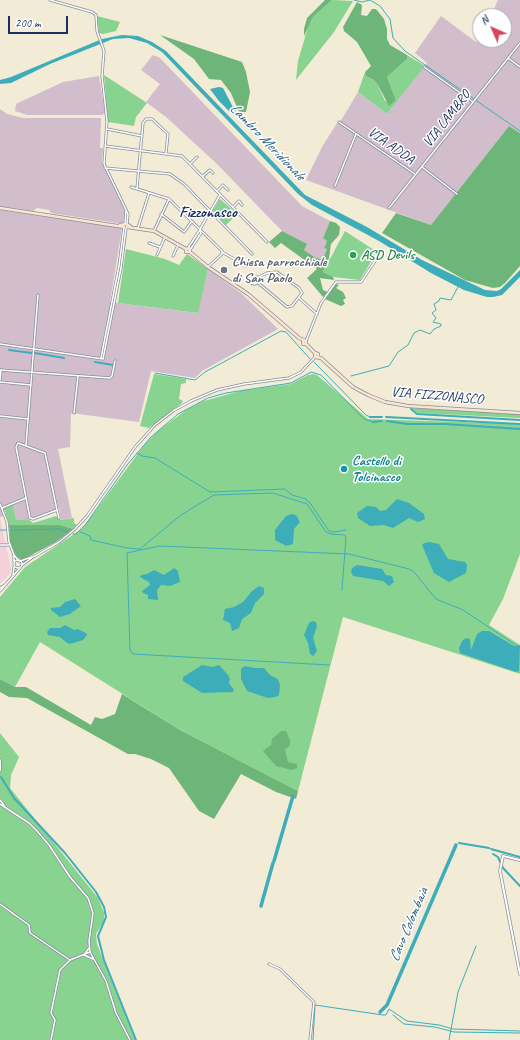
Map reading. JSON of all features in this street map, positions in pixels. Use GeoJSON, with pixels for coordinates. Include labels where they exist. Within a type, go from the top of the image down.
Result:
{"type":"FeatureCollection","features":[{"type":"Feature","properties":{"kind":"main road"},"geometry":{"type":"LineString","coordinates":[[0,208],[154,231],[189,249],[208,267],[248,294],[305,342]]}},
{"type":"Feature","properties":{"kind":"main road","name":"VIA FIZZONASCO"},"geometry":{"type":"LineString","coordinates":[[305,342],[315,353],[318,353],[316,358],[354,387],[385,402],[408,406],[520,413]]}},
{"type":"Feature","properties":{"kind":"street"},"geometry":{"type":"LineString","coordinates":[[0,344],[102,358],[128,216],[105,168],[104,161],[107,117],[102,76],[104,51],[94,13],[50,0]]}},
{"type":"Feature","properties":{"kind":"street","name":"VIA LAMBRO"},"geometry":{"type":"LineString","coordinates":[[389,208],[520,42]]}},
{"type":"Feature","properties":{"kind":"street"},"geometry":{"type":"LineString","coordinates":[[508,58],[520,67]]}},
{"type":"Feature","properties":{"kind":"street"},"geometry":{"type":"LineString","coordinates":[[424,67],[473,102]]}},
{"type":"Feature","properties":{"kind":"street"},"geometry":{"type":"LineString","coordinates":[[137,189],[142,136],[144,122],[146,119],[152,119],[168,134],[166,154]]}},
{"type":"Feature","properties":{"kind":"street","name":"VIA ADDA"},"geometry":{"type":"LineString","coordinates":[[339,122],[385,152],[410,172],[415,174]]}},
{"type":"Feature","properties":{"kind":"street"},"geometry":{"type":"LineString","coordinates":[[107,129],[142,136]]}},
{"type":"Feature","properties":{"kind":"street"},"geometry":{"type":"LineString","coordinates":[[335,186],[356,134]]}},
{"type":"Feature","properties":{"kind":"street"},"geometry":{"type":"LineString","coordinates":[[105,146],[182,156],[191,163],[267,242]]}},
{"type":"Feature","properties":{"kind":"street"},"geometry":{"type":"LineString","coordinates":[[191,163],[197,157]]}},
{"type":"Feature","properties":{"kind":"street"},"geometry":{"type":"LineString","coordinates":[[422,167],[457,194]]}},
{"type":"Feature","properties":{"kind":"street"},"geometry":{"type":"LineString","coordinates":[[105,168],[170,174],[184,184],[252,254]]}},
{"type":"Feature","properties":{"kind":"street"},"geometry":{"type":"LineString","coordinates":[[203,176],[210,170],[213,173]]}},
{"type":"Feature","properties":{"kind":"street"},"geometry":{"type":"LineString","coordinates":[[217,191],[223,185],[228,190]]}},
{"type":"Feature","properties":{"kind":"street"},"geometry":{"type":"LineString","coordinates":[[131,187],[170,199],[222,252],[246,266]]}},
{"type":"Feature","properties":{"kind":"street"},"geometry":{"type":"LineString","coordinates":[[138,228],[149,193]]}},
{"type":"Feature","properties":{"kind":"street"},"geometry":{"type":"LineString","coordinates":[[189,249],[200,233],[200,230],[220,194]]}},
{"type":"Feature","properties":{"kind":"street"},"geometry":{"type":"LineString","coordinates":[[154,231],[161,214],[170,199]]}},
{"type":"Feature","properties":{"kind":"street"},"geometry":{"type":"LineString","coordinates":[[233,207],[239,201],[242,205]]}},
{"type":"Feature","properties":{"kind":"street"},"geometry":{"type":"LineString","coordinates":[[161,214],[184,232],[192,221]]}},
{"type":"Feature","properties":{"kind":"street"},"geometry":{"type":"LineString","coordinates":[[157,255],[165,236]]}},
{"type":"Feature","properties":{"kind":"street"},"geometry":{"type":"LineString","coordinates":[[149,243],[160,248]]}},
{"type":"Feature","properties":{"kind":"street"},"geometry":{"type":"LineString","coordinates":[[172,256],[178,244]]}},
{"type":"Feature","properties":{"kind":"street"},"geometry":{"type":"LineString","coordinates":[[208,267],[222,252]]}},
{"type":"Feature","properties":{"kind":"street"},"geometry":{"type":"LineString","coordinates":[[305,342],[322,302],[336,282],[361,282],[375,261]]}},
{"type":"Feature","properties":{"kind":"street"},"geometry":{"type":"LineString","coordinates":[[270,272],[280,273],[301,290],[302,293],[292,306],[287,306],[257,282],[253,284],[250,279],[253,276],[257,278],[270,272]]}},
{"type":"Feature","properties":{"kind":"street"},"geometry":{"type":"LineString","coordinates":[[26,445],[38,295]]}},
{"type":"Feature","properties":{"kind":"street"},"geometry":{"type":"LineString","coordinates":[[299,298],[317,314]]}},
{"type":"Feature","properties":{"kind":"street"},"geometry":{"type":"LineString","coordinates":[[0,591],[20,567],[59,542],[87,516],[135,447],[152,429],[173,411],[191,401],[217,390],[244,384],[289,378],[300,372],[316,358]]}},
{"type":"Feature","properties":{"kind":"street"},"geometry":{"type":"LineString","coordinates":[[31,385],[0,381],[0,370],[111,378],[115,361]]}},
{"type":"Feature","properties":{"kind":"street"},"geometry":{"type":"LineString","coordinates":[[74,413],[78,376]]}},
{"type":"Feature","properties":{"kind":"street"},"geometry":{"type":"LineString","coordinates":[[0,416],[29,419]]}},
{"type":"Feature","properties":{"kind":"street"},"geometry":{"type":"LineString","coordinates":[[57,510],[31,519],[16,447],[18,443],[46,452],[59,518]]}},
{"type":"Feature","properties":{"kind":"street"},"geometry":{"type":"LineString","coordinates":[[2,508],[26,497]]}},
{"type":"Feature","properties":{"kind":"street"},"geometry":{"type":"LineString","coordinates":[[0,504],[7,522],[10,545],[14,555],[19,561],[20,567]]}},
{"type":"Feature","properties":{"kind":"street"},"geometry":{"type":"LineString","coordinates":[[0,545],[10,545]]}},
{"type":"Feature","properties":{"kind":"street"},"geometry":{"type":"LineString","coordinates":[[12,577],[14,555]]}},
{"type":"Feature","properties":{"kind":"street"},"geometry":{"type":"LineString","coordinates":[[14,562],[35,556]]}},
{"type":"Feature","properties":{"kind":"street"},"geometry":{"type":"LineString","coordinates":[[14,566],[20,567]]}},
{"type":"Feature","properties":{"kind":"street"},"geometry":{"type":"LineString","coordinates":[[0,588],[7,583]]}},
{"type":"Feature","properties":{"kind":"street"},"geometry":{"type":"LineString","coordinates":[[0,760],[0,770]]}},
{"type":"Feature","properties":{"kind":"street"},"geometry":{"type":"LineString","coordinates":[[0,800],[37,830],[49,845],[70,877],[88,898],[93,918],[89,947],[90,952],[106,982],[116,1013],[130,1040]]}},
{"type":"Feature","properties":{"kind":"street"},"geometry":{"type":"LineString","coordinates":[[0,804],[6,806]]}},
{"type":"Feature","properties":{"kind":"street"},"geometry":{"type":"LineString","coordinates":[[520,860],[505,856],[502,857],[501,864],[520,974]]}},
{"type":"Feature","properties":{"kind":"street"},"geometry":{"type":"LineString","coordinates":[[0,904],[29,925],[30,933],[70,960]]}},
{"type":"Feature","properties":{"kind":"street"},"geometry":{"type":"LineString","coordinates":[[84,955],[89,947]]}},
{"type":"Feature","properties":{"kind":"street"},"geometry":{"type":"LineString","coordinates":[[51,1040],[55,1020],[51,1013],[51,1009],[58,974],[70,960],[90,952]]}},
{"type":"Feature","properties":{"kind":"street"},"geometry":{"type":"LineString","coordinates":[[84,955],[93,958]]}},
{"type":"Feature","properties":{"kind":"street"},"geometry":{"type":"LineString","coordinates":[[66,958],[66,964]]}},
{"type":"Feature","properties":{"kind":"street"},"geometry":{"type":"LineString","coordinates":[[269,964],[280,970],[314,1002],[310,1040]]}},
{"type":"Feature","properties":{"kind":"shaded area"},"geometry":{"type":"Polygon","coordinates":[[[498,0],[520,0],[520,133],[509,126],[431,225],[306,180],[322,147],[337,123],[342,119],[358,92],[387,114],[427,63],[415,53],[441,16],[472,39],[472,48],[512,48],[512,8],[494,8],[498,0]]]}},
{"type":"Feature","properties":{"kind":"shaded area"},"geometry":{"type":"Polygon","coordinates":[[[153,55],[160,58],[302,206],[330,221],[323,238],[327,241],[324,248],[327,249],[324,259],[316,258],[304,250],[306,244],[282,231],[216,163],[166,117],[146,102],[160,84],[141,70],[153,55]]]}},
{"type":"Feature","properties":{"kind":"shaded area"},"geometry":{"type":"Polygon","coordinates":[[[99,76],[105,113],[102,115],[27,115],[15,111],[16,104],[63,82],[99,76]]]}},
{"type":"Feature","properties":{"kind":"shaded area"},"geometry":{"type":"Polygon","coordinates":[[[0,109],[7,114],[23,118],[101,118],[100,148],[103,148],[102,162],[125,211],[123,224],[51,213],[49,210],[37,208],[33,211],[0,206],[0,109]]]}},
{"type":"Feature","properties":{"kind":"shaded area"},"geometry":{"type":"Polygon","coordinates":[[[0,210],[122,228],[110,302],[197,313],[208,269],[242,294],[278,329],[202,371],[195,378],[151,371],[139,422],[71,413],[70,447],[58,449],[72,518],[61,520],[59,508],[33,519],[16,520],[13,505],[4,512],[6,515],[0,517],[0,210]]]}},
{"type":"Feature","properties":{"kind":"shaded area"},"geometry":{"type":"Polygon","coordinates":[[[0,517],[11,570],[8,576],[0,584],[0,517]]]}},
{"type":"Feature","properties":{"kind":"green space"},"geometry":{"type":"Polygon","coordinates":[[[325,0],[332,0],[313,17],[304,36],[307,18],[325,0]]]}},
{"type":"Feature","properties":{"kind":"green space"},"geometry":{"type":"Polygon","coordinates":[[[332,0],[353,1],[334,32],[296,80],[298,61],[308,27],[313,17],[332,0]]]}},
{"type":"Feature","properties":{"kind":"green space"},"geometry":{"type":"Polygon","coordinates":[[[357,2],[362,5],[361,15],[367,16],[372,9],[376,9],[384,19],[387,29],[387,39],[390,45],[407,55],[407,59],[387,77],[396,100],[389,106],[378,85],[374,80],[366,76],[365,72],[371,66],[357,42],[344,31],[343,27],[357,2]]]}},
{"type":"Feature","properties":{"kind":"green space"},"geometry":{"type":"Polygon","coordinates":[[[97,16],[120,22],[116,31],[103,34],[99,33],[97,16]]]}},
{"type":"Feature","properties":{"kind":"green space"},"geometry":{"type":"Polygon","coordinates":[[[160,35],[242,62],[246,72],[250,92],[246,112],[239,112],[231,93],[221,80],[209,79],[194,59],[160,35]]]}},
{"type":"Feature","properties":{"kind":"green space"},"geometry":{"type":"Polygon","coordinates":[[[407,55],[425,66],[387,114],[358,92],[365,72],[366,76],[374,80],[378,85],[385,101],[396,100],[387,77],[407,59],[407,55]]]}},
{"type":"Feature","properties":{"kind":"green space"},"geometry":{"type":"Polygon","coordinates":[[[104,75],[147,103],[136,117],[134,126],[108,122],[104,75]]]}},
{"type":"Feature","properties":{"kind":"green space"},"geometry":{"type":"Polygon","coordinates":[[[509,126],[520,133],[520,266],[505,283],[500,287],[493,288],[465,280],[382,233],[396,213],[431,225],[509,126]]]}},
{"type":"Feature","properties":{"kind":"green space"},"geometry":{"type":"Polygon","coordinates":[[[220,199],[237,214],[226,225],[212,212],[220,199]]]}},
{"type":"Feature","properties":{"kind":"green space"},"geometry":{"type":"Polygon","coordinates":[[[330,221],[336,223],[340,227],[339,235],[331,244],[329,258],[323,272],[333,277],[334,280],[320,278],[323,290],[328,292],[323,297],[307,278],[317,269],[281,243],[275,248],[269,242],[282,231],[307,244],[304,250],[316,258],[323,259],[327,249],[324,248],[327,241],[323,238],[330,221]]]}},
{"type":"Feature","properties":{"kind":"green space","name":"ASD Devils"},"geometry":{"type":"Polygon","coordinates":[[[345,231],[377,252],[360,280],[333,277],[323,272],[345,231]]]}},
{"type":"Feature","properties":{"kind":"green space"},"geometry":{"type":"Polygon","coordinates":[[[126,249],[165,259],[179,265],[187,254],[208,269],[198,313],[118,303],[126,249]]]}},
{"type":"Feature","properties":{"kind":"green space"},"geometry":{"type":"Polygon","coordinates":[[[336,284],[339,285],[336,288],[343,292],[346,298],[343,300],[345,304],[341,306],[325,299],[336,284]]]}},
{"type":"Feature","properties":{"kind":"green space"},"geometry":{"type":"Polygon","coordinates":[[[154,374],[186,379],[186,383],[181,384],[179,399],[183,401],[181,404],[149,428],[140,426],[154,374]]]}},
{"type":"Feature","properties":{"kind":"green space"},"geometry":{"type":"Polygon","coordinates":[[[313,374],[317,375],[368,419],[520,424],[520,554],[503,599],[489,625],[520,645],[520,674],[343,617],[298,791],[180,730],[40,642],[15,687],[0,679],[0,597],[25,567],[83,528],[145,444],[158,431],[186,410],[204,401],[240,391],[291,384],[313,374]]]}},
{"type":"Feature","properties":{"kind":"green space"},"geometry":{"type":"Polygon","coordinates":[[[411,408],[520,414],[520,418],[418,413],[411,408]]]}},
{"type":"Feature","properties":{"kind":"green space"},"geometry":{"type":"Polygon","coordinates":[[[13,505],[16,520],[28,519],[33,523],[56,516],[61,520],[74,518],[74,523],[77,525],[73,529],[60,525],[9,525],[4,508],[13,505]]]}},
{"type":"Feature","properties":{"kind":"green space"},"geometry":{"type":"Polygon","coordinates":[[[9,525],[60,525],[73,529],[56,542],[22,560],[16,556],[10,541],[9,525]]]}},
{"type":"Feature","properties":{"kind":"green space"},"geometry":{"type":"Polygon","coordinates":[[[0,679],[15,687],[26,687],[91,725],[95,717],[102,719],[115,714],[122,694],[180,730],[298,791],[296,799],[276,792],[241,774],[214,819],[199,811],[169,768],[151,759],[135,754],[128,754],[27,698],[9,697],[0,692],[0,679]]]}},
{"type":"Feature","properties":{"kind":"green space"},"geometry":{"type":"Polygon","coordinates":[[[281,731],[286,731],[290,740],[290,745],[285,750],[288,762],[297,764],[297,768],[292,770],[276,766],[263,751],[271,745],[272,739],[281,731]]]}},
{"type":"Feature","properties":{"kind":"green space"},"geometry":{"type":"Polygon","coordinates":[[[0,733],[19,757],[11,775],[10,788],[98,898],[104,913],[104,921],[96,934],[97,944],[135,1040],[0,1040],[0,733]]]}},
{"type":"Feature","properties":{"kind":"water"},"geometry":{"type":"Polygon","coordinates":[[[122,35],[138,36],[152,42],[166,51],[305,195],[367,227],[422,260],[485,290],[497,291],[501,289],[520,270],[520,277],[502,295],[487,297],[464,290],[431,273],[379,241],[312,205],[298,194],[162,52],[147,43],[129,38],[113,39],[50,64],[11,83],[0,84],[0,80],[11,77],[102,39],[122,35]]]}},
{"type":"Feature","properties":{"kind":"water"},"geometry":{"type":"Polygon","coordinates":[[[219,87],[223,88],[236,113],[235,114],[233,115],[219,101],[210,89],[219,87]]]}},
{"type":"Feature","properties":{"kind":"water"},"geometry":{"type":"Polygon","coordinates":[[[397,499],[409,503],[424,514],[425,519],[418,522],[409,518],[393,528],[384,525],[370,526],[358,518],[357,513],[367,506],[376,507],[380,511],[386,510],[397,499]]]}},
{"type":"Feature","properties":{"kind":"water"},"geometry":{"type":"Polygon","coordinates":[[[292,514],[296,515],[300,522],[294,529],[293,544],[286,546],[275,540],[275,530],[286,516],[292,514]]]}},
{"type":"Feature","properties":{"kind":"water"},"geometry":{"type":"Polygon","coordinates":[[[430,542],[439,544],[448,559],[465,562],[467,565],[466,573],[449,582],[434,573],[422,545],[430,542]]]}},
{"type":"Feature","properties":{"kind":"water"},"geometry":{"type":"Polygon","coordinates":[[[357,565],[382,569],[386,575],[392,576],[394,582],[389,586],[383,581],[353,576],[351,572],[352,568],[357,565]]]}},
{"type":"Feature","properties":{"kind":"water"},"geometry":{"type":"Polygon","coordinates":[[[174,568],[178,571],[180,582],[170,586],[161,585],[157,590],[158,600],[148,599],[148,595],[142,591],[150,585],[149,582],[140,577],[141,575],[147,574],[154,570],[164,575],[174,568]]]}},
{"type":"Feature","properties":{"kind":"water"},"geometry":{"type":"Polygon","coordinates":[[[259,586],[264,588],[264,594],[255,603],[251,613],[242,619],[239,628],[232,631],[230,623],[223,620],[225,609],[234,607],[243,602],[252,591],[259,586]]]}},
{"type":"Feature","properties":{"kind":"water"},"geometry":{"type":"Polygon","coordinates":[[[75,599],[81,606],[70,614],[60,617],[51,610],[51,608],[60,607],[65,602],[75,599]]]}},
{"type":"Feature","properties":{"kind":"water"},"geometry":{"type":"Polygon","coordinates":[[[312,621],[316,622],[317,626],[313,638],[317,651],[313,656],[310,654],[308,643],[304,635],[309,623],[312,621]]]}},
{"type":"Feature","properties":{"kind":"water"},"geometry":{"type":"Polygon","coordinates":[[[65,625],[74,630],[78,629],[87,635],[83,640],[70,644],[60,637],[48,635],[47,632],[50,628],[60,628],[65,625]]]}},
{"type":"Feature","properties":{"kind":"water"},"geometry":{"type":"Polygon","coordinates":[[[482,631],[489,631],[514,646],[520,645],[519,671],[516,672],[460,653],[459,648],[462,641],[466,638],[470,639],[471,650],[477,634],[482,631]]]}},
{"type":"Feature","properties":{"kind":"water"},"geometry":{"type":"Polygon","coordinates":[[[202,665],[213,667],[219,665],[228,675],[230,679],[229,683],[234,690],[233,692],[202,693],[183,681],[183,677],[202,665]]]}},
{"type":"Feature","properties":{"kind":"water"},"geometry":{"type":"Polygon","coordinates":[[[245,666],[264,668],[270,675],[278,679],[280,685],[279,695],[268,698],[247,691],[241,679],[241,669],[245,666]]]}},
{"type":"Feature","properties":{"kind":"waterway"},"geometry":{"type":"LineString","coordinates":[[354,0],[362,2],[370,0],[380,6],[390,19],[393,38],[405,51],[520,131]]}},
{"type":"Feature","properties":{"kind":"waterway"},"geometry":{"type":"LineString","coordinates":[[351,376],[389,366],[398,352],[408,345],[414,333],[420,330],[430,334],[434,329],[441,326],[441,324],[433,322],[436,318],[432,313],[436,310],[434,304],[439,301],[440,298],[451,300],[458,287]]}},
{"type":"Feature","properties":{"kind":"waterway"},"geometry":{"type":"LineString","coordinates":[[155,373],[195,380],[205,372],[281,331],[286,332],[310,359]]}},
{"type":"Feature","properties":{"kind":"waterway"},"geometry":{"type":"LineString","coordinates":[[9,350],[32,353]]}},
{"type":"Feature","properties":{"kind":"waterway"},"geometry":{"type":"LineString","coordinates":[[35,353],[64,358]]}},
{"type":"Feature","properties":{"kind":"waterway"},"geometry":{"type":"LineString","coordinates":[[95,362],[113,365]]}},
{"type":"Feature","properties":{"kind":"waterway"},"geometry":{"type":"LineString","coordinates":[[314,362],[366,415],[370,417]]}},
{"type":"Feature","properties":{"kind":"waterway"},"geometry":{"type":"LineString","coordinates":[[73,534],[76,534],[86,524],[127,465],[151,437],[178,414],[208,398],[226,393],[291,383],[311,372],[321,375],[364,419],[373,422]]}},
{"type":"Feature","properties":{"kind":"waterway"},"geometry":{"type":"LineString","coordinates":[[411,409],[417,414],[520,420]]}},
{"type":"Feature","properties":{"kind":"waterway"},"geometry":{"type":"LineString","coordinates":[[370,417],[382,417]]}},
{"type":"Feature","properties":{"kind":"waterway"},"geometry":{"type":"LineString","coordinates":[[386,417],[520,424]]}},
{"type":"Feature","properties":{"kind":"waterway"},"geometry":{"type":"LineString","coordinates":[[373,422],[382,421]]}},
{"type":"Feature","properties":{"kind":"waterway"},"geometry":{"type":"LineString","coordinates":[[387,421],[407,424],[445,424],[520,429]]}},
{"type":"Feature","properties":{"kind":"waterway"},"geometry":{"type":"LineString","coordinates":[[137,453],[142,456],[155,458],[210,492],[285,489],[292,495],[306,499]]}},
{"type":"Feature","properties":{"kind":"waterway"},"geometry":{"type":"LineString","coordinates":[[80,532],[90,536],[91,540],[127,548],[140,549],[181,515],[214,495],[273,493],[307,504],[326,532],[344,535],[346,537],[342,590]]}},
{"type":"Feature","properties":{"kind":"waterway"},"geometry":{"type":"LineString","coordinates":[[306,500],[310,503],[329,531],[334,532],[346,530]]}},
{"type":"Feature","properties":{"kind":"waterway"},"geometry":{"type":"LineString","coordinates":[[11,530],[60,529],[69,533]]}},
{"type":"Feature","properties":{"kind":"waterway"},"geometry":{"type":"LineString","coordinates":[[0,530],[6,530]]}},
{"type":"Feature","properties":{"kind":"waterway"},"geometry":{"type":"LineString","coordinates":[[329,665],[133,654],[130,650],[127,553],[159,546],[349,554],[409,569],[414,572],[436,599],[463,610],[520,648]]}},
{"type":"Feature","properties":{"kind":"waterway"},"geometry":{"type":"LineString","coordinates":[[1,777],[14,798],[65,853],[96,892],[104,907],[106,917],[98,936],[104,960],[136,1040]]}},
{"type":"Feature","properties":{"kind":"waterway"},"geometry":{"type":"LineString","coordinates":[[274,861],[293,796]]}},
{"type":"Feature","properties":{"kind":"waterway"},"geometry":{"type":"LineString","coordinates":[[459,843],[489,848]]}},
{"type":"Feature","properties":{"kind":"waterway","name":"Cavo Colombaia"},"geometry":{"type":"LineString","coordinates":[[380,1012],[387,1005],[456,845]]}},
{"type":"Feature","properties":{"kind":"waterway"},"geometry":{"type":"LineString","coordinates":[[491,849],[520,857]]}},
{"type":"Feature","properties":{"kind":"waterway"},"geometry":{"type":"LineString","coordinates":[[493,854],[498,857],[503,868],[520,886]]}},
{"type":"Feature","properties":{"kind":"waterway"},"geometry":{"type":"LineString","coordinates":[[261,906],[273,863]]}},
{"type":"Feature","properties":{"kind":"waterway"},"geometry":{"type":"LineString","coordinates":[[449,1040],[458,992],[476,946]]}},
{"type":"Feature","properties":{"kind":"waterway"},"geometry":{"type":"LineString","coordinates":[[313,1040],[315,1005],[383,1015],[386,1015],[389,1009],[407,1021],[439,1025],[453,1029],[520,1031]]}},
{"type":"Feature","properties":{"kind":"waterway"},"geometry":{"type":"LineString","coordinates":[[393,1015],[404,1024],[435,1027],[454,1032],[520,1033]]}},
{"type":"Feature","properties":{"kind":"place","name":"ASD Devils"},"geometry":{"type":"Point","coordinates":[353,255]}},
{"type":"Feature","properties":{"kind":"place","name":"Chiesa parrocchiale di San Paolo"},"geometry":{"type":"Point","coordinates":[224,270]}},
{"type":"Feature","properties":{"kind":"place","name":"Castello di Tolcinasco"},"geometry":{"type":"Point","coordinates":[344,469]}},
{"type":"Feature","properties":{"kind":"district","name":"Fizzonasco"},"geometry":{"type":"Point","coordinates":[208,213]}},
{"type":"Feature","properties":{"kind":"water label","name":"Lambro Meridionale"},"geometry":{"type":"Point","coordinates":[267,142]}}]}
